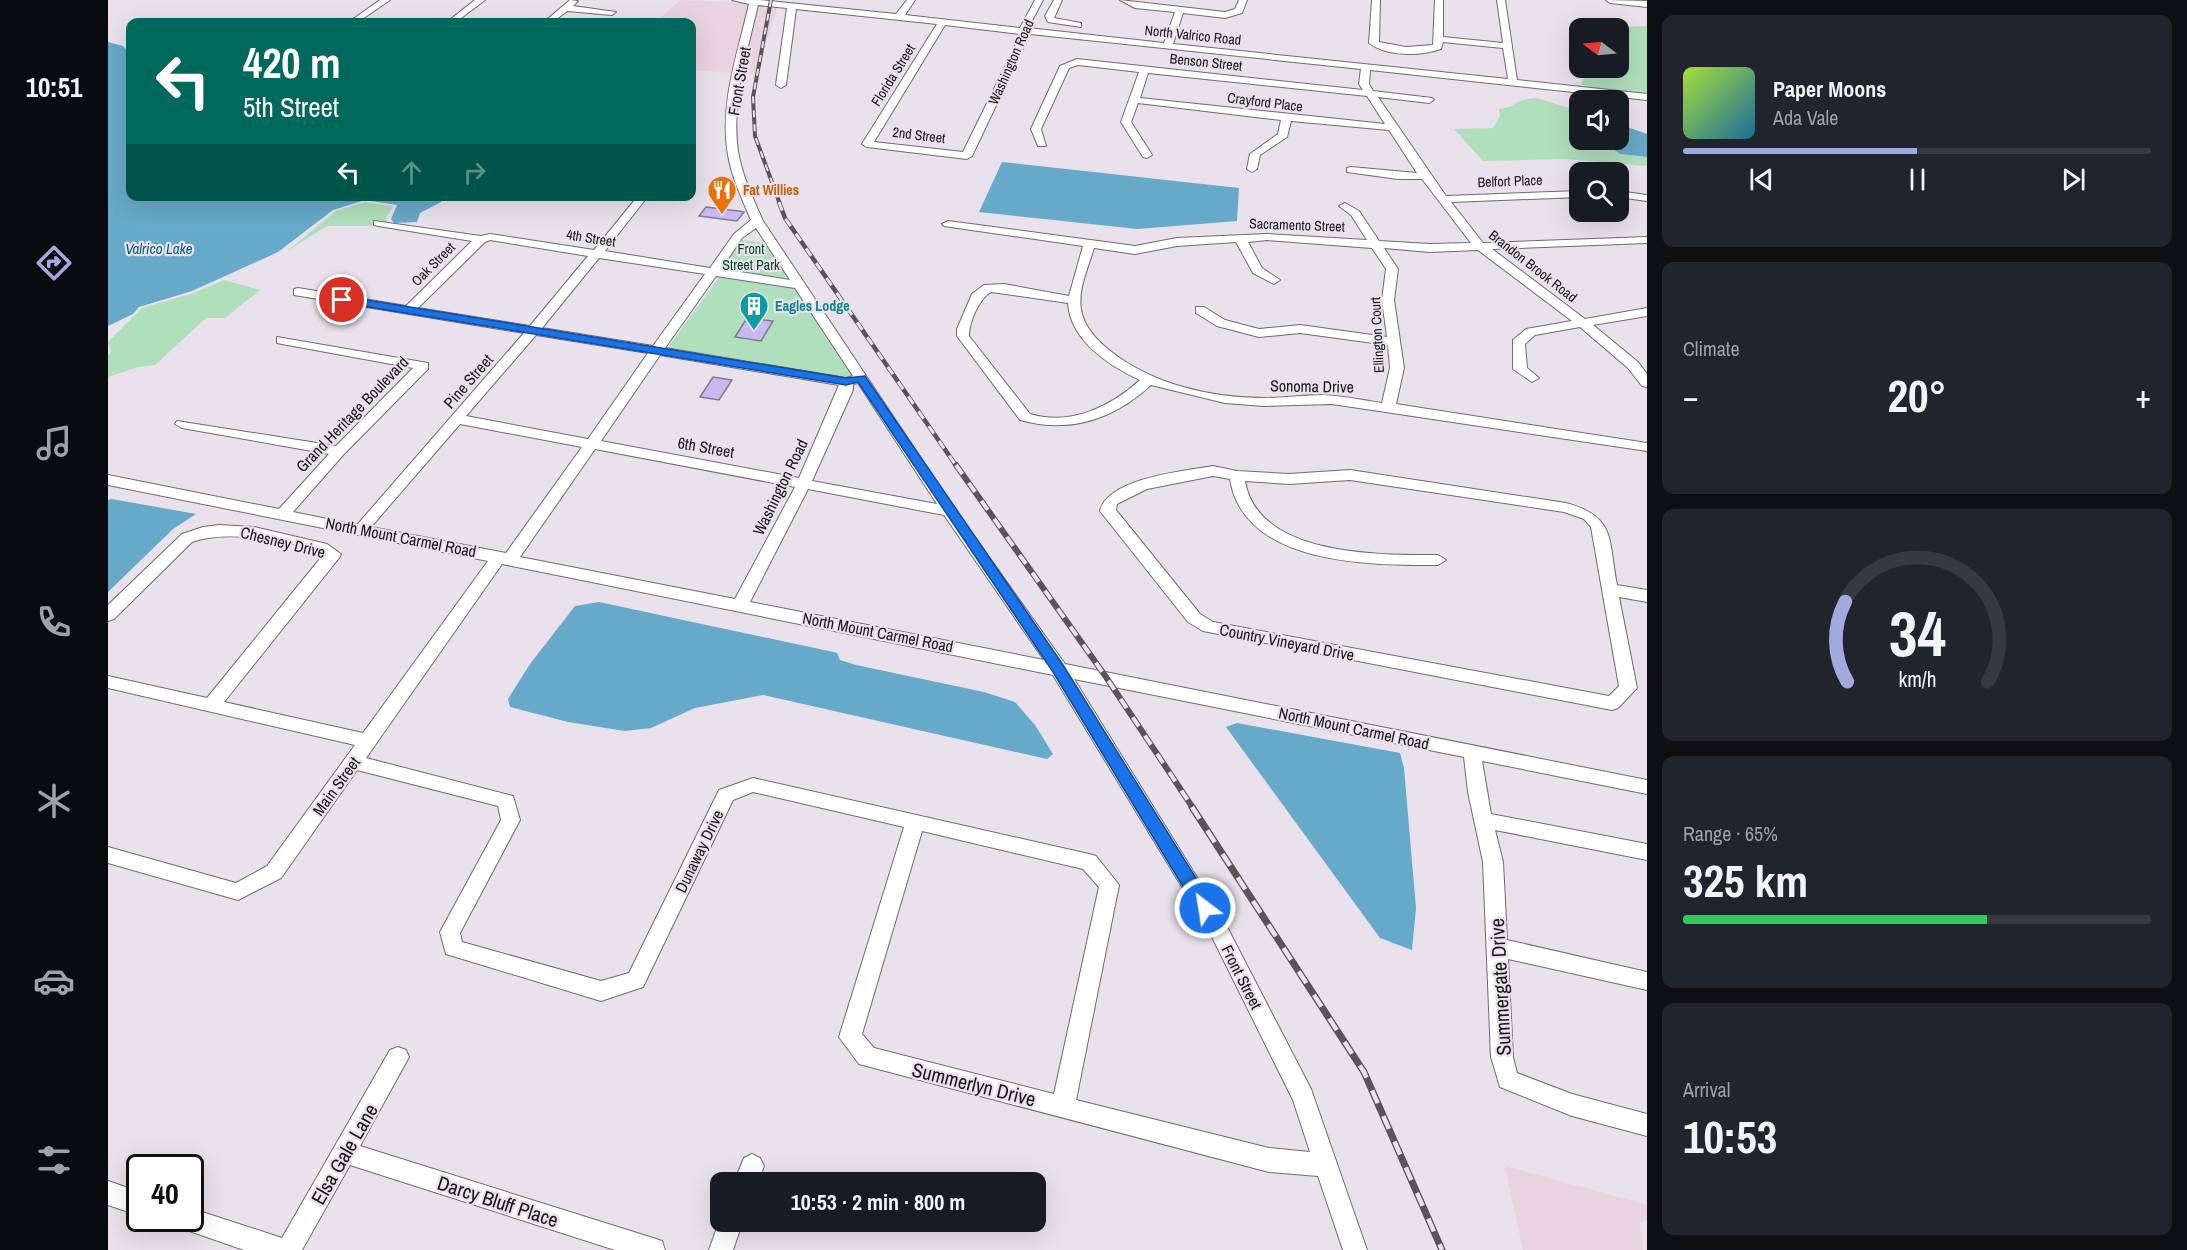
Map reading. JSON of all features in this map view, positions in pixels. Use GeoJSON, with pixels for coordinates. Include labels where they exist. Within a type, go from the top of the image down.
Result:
{"type":"FeatureCollection","features":[{"type":"Feature","properties":{"kind":"street"},"geometry":{"type":"LineString","coordinates":[[359,18],[386,0]]}},
{"type":"Feature","properties":{"kind":"street"},"geometry":{"type":"LineString","coordinates":[[456,18],[481,0]]}},
{"type":"Feature","properties":{"kind":"street"},"geometry":{"type":"LineString","coordinates":[[553,18],[575,0]]}},
{"type":"Feature","properties":{"kind":"street","name":"North Valrico Road"},"geometry":{"type":"LineString","coordinates":[[736,0],[1647,98]]}},
{"type":"Feature","properties":{"kind":"street"},"geometry":{"type":"LineString","coordinates":[[899,17],[911,0]]}},
{"type":"Feature","properties":{"kind":"street","name":"Washington Road"},"geometry":{"type":"LineString","coordinates":[[967,156],[1026,34],[1023,30],[1039,0]]}},
{"type":"Feature","properties":{"kind":"street"},"geometry":{"type":"LineString","coordinates":[[1058,0],[1049,16],[1051,20],[1093,27]]}},
{"type":"Feature","properties":{"kind":"street"},"geometry":{"type":"LineString","coordinates":[[1124,0],[1130,4],[1236,14],[1243,0]]}},
{"type":"Feature","properties":{"kind":"street"},"geometry":{"type":"LineString","coordinates":[[1376,0],[1374,43],[1382,46],[1425,50],[1438,47],[1440,39],[1439,0]]}},
{"type":"Feature","properties":{"kind":"street"},"geometry":{"type":"LineString","coordinates":[[1502,0],[1513,83]]}},
{"type":"Feature","properties":{"kind":"street"},"geometry":{"type":"LineString","coordinates":[[1610,0],[1647,4]]}},
{"type":"Feature","properties":{"kind":"street","name":"Front Street"},"geometry":{"type":"LineString","coordinates":[[754,2],[732,103],[731,137],[738,173],[758,221],[799,285],[853,380],[949,511],[1058,668],[1217,927],[1303,1097],[1355,1250]]}},
{"type":"Feature","properties":{"kind":"street"},"geometry":{"type":"LineString","coordinates":[[781,85],[792,6]]}},
{"type":"Feature","properties":{"kind":"street"},"geometry":{"type":"LineString","coordinates":[[565,8],[612,12]]}},
{"type":"Feature","properties":{"kind":"street"},"geometry":{"type":"LineString","coordinates":[[1168,46],[1180,10]]}},
{"type":"Feature","properties":{"kind":"street","name":"Florida Street"},"geometry":{"type":"LineString","coordinates":[[867,144],[942,21]]}},
{"type":"Feature","properties":{"kind":"street"},"geometry":{"type":"LineString","coordinates":[[1160,34],[1182,36]]}},
{"type":"Feature","properties":{"kind":"street"},"geometry":{"type":"LineString","coordinates":[[1440,39],[1507,46]]}},
{"type":"Feature","properties":{"kind":"street","name":"Benson Street"},"geometry":{"type":"LineString","coordinates":[[1042,144],[1036,129],[1065,66],[1077,62],[1430,100]]}},
{"type":"Feature","properties":{"kind":"street","name":"Brandon Brook Road"},"geometry":{"type":"LineString","coordinates":[[1366,68],[1364,84],[1369,92],[1425,176],[1479,246],[1633,364],[1647,383]]}},
{"type":"Feature","properties":{"kind":"street"},"geometry":{"type":"LineString","coordinates":[[1145,69],[1126,122],[1147,155]]}},
{"type":"Feature","properties":{"kind":"street","name":"Crayford Place"},"geometry":{"type":"LineString","coordinates":[[1134,100],[1377,128],[1392,127]]}},
{"type":"Feature","properties":{"kind":"street"},"geometry":{"type":"LineString","coordinates":[[1252,169],[1255,154],[1283,135],[1287,118]]}},
{"type":"Feature","properties":{"kind":"street","name":"2nd Street"},"geometry":{"type":"LineString","coordinates":[[867,144],[967,156]]}},
{"type":"Feature","properties":{"kind":"street"},"geometry":{"type":"LineString","coordinates":[[1351,170],[1398,176],[1425,176]]}},
{"type":"Feature","properties":{"kind":"street","name":"Belfort Place"},"geometry":{"type":"LineString","coordinates":[[1442,199],[1569,194]]}},
{"type":"Feature","properties":{"kind":"street"},"geometry":{"type":"LineString","coordinates":[[1629,196],[1647,198]]}},
{"type":"Feature","properties":{"kind":"street","name":"Pine Street"},"geometry":{"type":"LineString","coordinates":[[362,528],[532,332],[640,201]]}},
{"type":"Feature","properties":{"kind":"street","name":"Ellington Court"},"geometry":{"type":"LineString","coordinates":[[1345,206],[1356,213],[1392,269],[1388,300],[1397,368],[1388,408]]}},
{"type":"Feature","properties":{"kind":"street","name":"Main Street"},"geometry":{"type":"LineString","coordinates":[[108,855],[238,892],[274,872],[368,741],[591,445],[738,236],[758,221]]}},
{"type":"Feature","properties":{"kind":"street","name":"4th Street"},"geometry":{"type":"LineString","coordinates":[[378,223],[481,239],[490,237],[799,285]]}},
{"type":"Feature","properties":{"kind":"street","name":"Sacramento Street"},"geometry":{"type":"LineString","coordinates":[[948,224],[1135,250],[1177,242],[1240,238],[1377,243],[1430,248],[1647,240]]}},
{"type":"Feature","properties":{"kind":"street"},"geometry":{"type":"LineString","coordinates":[[1240,238],[1257,270],[1274,280]]}},
{"type":"Feature","properties":{"kind":"street","name":"Oak Street"},"geometry":{"type":"LineString","coordinates":[[408,310],[481,239]]}},
{"type":"Feature","properties":{"kind":"street"},"geometry":{"type":"LineString","coordinates":[[1089,244],[1074,300],[1004,288],[988,288],[978,294],[963,329],[963,336],[1025,417],[1038,422],[1051,423],[1103,411],[1120,404],[1149,380]]}},
{"type":"Feature","properties":{"kind":"street"},"geometry":{"type":"LineString","coordinates":[[298,292],[657,352],[853,380]]}},
{"type":"Feature","properties":{"kind":"street","name":"Sonoma Drive"},"geometry":{"type":"LineString","coordinates":[[1074,300],[1078,321],[1093,343],[1118,363],[1149,380],[1187,392],[1228,400],[1328,400],[1647,447]]}},
{"type":"Feature","properties":{"kind":"street"},"geometry":{"type":"LineString","coordinates":[[1200,310],[1221,323],[1259,333],[1300,329],[1392,342]]}},
{"type":"Feature","properties":{"kind":"street"},"geometry":{"type":"LineString","coordinates":[[1532,378],[1520,369],[1518,343],[1531,332],[1585,325],[1647,312]]}},
{"type":"Feature","properties":{"kind":"street","name":"Grand Heritage Boulevard"},"geometry":{"type":"LineString","coordinates":[[282,340],[423,366],[339,451],[283,514]]}},
{"type":"Feature","properties":{"kind":"street","name":"Washington Road"},"geometry":{"type":"LineString","coordinates":[[740,605],[804,483],[846,390],[853,380]]}},
{"type":"Feature","properties":{"kind":"street","name":"6th Street"},"geometry":{"type":"LineString","coordinates":[[458,419],[949,511]]}},
{"type":"Feature","properties":{"kind":"street"},"geometry":{"type":"LineString","coordinates":[[182,424],[339,451]]}},
{"type":"Feature","properties":{"kind":"street","name":"Country Vineyard Drive"},"geometry":{"type":"LineString","coordinates":[[1213,471],[1237,476],[1289,478],[1350,475],[1566,508],[1589,516],[1598,525],[1611,590],[1628,688],[1612,703],[1209,627],[1194,618],[1108,511],[1110,501],[1120,494],[1189,474],[1213,471]]}},
{"type":"Feature","properties":{"kind":"street"},"geometry":{"type":"LineString","coordinates":[[1237,476],[1242,499],[1270,531],[1293,543],[1317,552],[1390,560],[1438,560]]}},
{"type":"Feature","properties":{"kind":"street","name":"North Mount Carmel Road"},"geometry":{"type":"LineString","coordinates":[[108,480],[362,528],[1647,787]]}},
{"type":"Feature","properties":{"kind":"street","name":"Chesney Drive"},"geometry":{"type":"LineString","coordinates":[[108,615],[187,538],[201,531],[222,528],[322,548],[333,554],[211,705]]}},
{"type":"Feature","properties":{"kind":"street"},"geometry":{"type":"LineString","coordinates":[[1611,590],[1647,596]]}},
{"type":"Feature","properties":{"kind":"street"},"geometry":{"type":"LineString","coordinates":[[108,682],[368,741]]}},
{"type":"Feature","properties":{"kind":"street","name":"Summergate Drive"},"geometry":{"type":"LineString","coordinates":[[1472,752],[1477,792],[1493,862],[1502,1057],[1508,1080],[1572,1106],[1647,1125]]}},
{"type":"Feature","properties":{"kind":"street","name":"Dunaway Drive"},"geometry":{"type":"LineString","coordinates":[[353,762],[506,801],[512,820],[450,932],[453,948],[601,991],[636,980],[726,795],[753,785],[1089,862],[1109,885],[1063,1107]]}},
{"type":"Feature","properties":{"kind":"street"},"geometry":{"type":"LineString","coordinates":[[1485,820],[1647,852]]}},
{"type":"Feature","properties":{"kind":"street","name":"Summerlyn Drive"},"geometry":{"type":"LineString","coordinates":[[915,822],[850,1037],[867,1057],[1269,1160],[1326,1165]]}},
{"type":"Feature","properties":{"kind":"street"},"geometry":{"type":"LineString","coordinates":[[1497,947],[1647,981]]}},
{"type":"Feature","properties":{"kind":"street","name":"Elsa Gale Lane"},"geometry":{"type":"LineString","coordinates":[[289,1250],[398,1057]]}},
{"type":"Feature","properties":{"kind":"street","name":"Darcy Bluff Place"},"geometry":{"type":"LineString","coordinates":[[344,1152],[653,1250]]}},
{"type":"Feature","properties":{"kind":"street"},"geometry":{"type":"LineString","coordinates":[[108,1193],[126,1199]]}},
{"type":"Feature","properties":{"kind":"street"},"geometry":{"type":"LineString","coordinates":[[204,1225],[280,1250]]}},
{"type":"Feature","properties":{"kind":"street"},"geometry":{"type":"LineString","coordinates":[[721,1250],[728,1232]]}},
{"type":"Feature","properties":{"kind":"shaded area"},"geometry":{"type":"Polygon","coordinates":[[[680,0],[750,3],[734,73],[696,70],[696,18],[661,18],[680,0]]]}},
{"type":"Feature","properties":{"kind":"shaded area"},"geometry":{"type":"Polygon","coordinates":[[[758,4],[778,6],[755,75],[742,74],[758,4]]]}},
{"type":"Feature","properties":{"kind":"shaded area"},"geometry":{"type":"Polygon","coordinates":[[[1505,1166],[1647,1205],[1647,1219],[1640,1223],[1643,1250],[1523,1250],[1505,1166]]]}},
{"type":"Feature","properties":{"kind":"green space"},"geometry":{"type":"Polygon","coordinates":[[[1647,26],[1647,95],[1629,93],[1629,90],[1598,90],[1581,84],[1584,78],[1629,78],[1629,27],[1647,26]]]}},
{"type":"Feature","properties":{"kind":"green space"},"geometry":{"type":"Polygon","coordinates":[[[1536,98],[1569,108],[1569,150],[1614,150],[1620,154],[1647,157],[1647,166],[1629,164],[1629,162],[1565,159],[1483,161],[1454,129],[1493,128],[1500,116],[1499,109],[1536,98]]]}},
{"type":"Feature","properties":{"kind":"green space"},"geometry":{"type":"Polygon","coordinates":[[[365,202],[393,207],[386,218],[388,222],[376,220],[372,224],[378,226],[327,226],[287,251],[336,211],[365,202]]]}},
{"type":"Feature","properties":{"kind":"green space","name":"Front Street Park"},"geometry":{"type":"Polygon","coordinates":[[[744,240],[765,243],[786,275],[785,278],[721,270],[720,266],[737,242],[744,240]]]}},
{"type":"Feature","properties":{"kind":"green space"},"geometry":{"type":"Polygon","coordinates":[[[720,276],[795,287],[854,377],[839,378],[666,350],[720,276]]]}},
{"type":"Feature","properties":{"kind":"green space"},"geometry":{"type":"Polygon","coordinates":[[[224,280],[260,290],[225,318],[206,318],[155,365],[138,367],[108,377],[108,356],[111,352],[108,342],[142,308],[194,293],[224,280]]]}},
{"type":"Feature","properties":{"kind":"water","name":"Valrico Lake"},"geometry":{"type":"Polygon","coordinates":[[[108,42],[123,46],[126,49],[126,201],[362,201],[333,210],[278,252],[192,291],[139,307],[133,314],[108,326],[108,42]]]}},
{"type":"Feature","properties":{"kind":"water"},"geometry":{"type":"Polygon","coordinates":[[[1629,128],[1647,134],[1647,157],[1620,154],[1614,150],[1629,150],[1629,128]]]}},
{"type":"Feature","properties":{"kind":"water"},"geometry":{"type":"Polygon","coordinates":[[[1002,162],[1239,188],[1237,221],[1137,229],[979,212],[1002,162]]]}},
{"type":"Feature","properties":{"kind":"water","name":"Valrico Lake"},"geometry":{"type":"Polygon","coordinates":[[[371,201],[442,201],[420,213],[417,222],[394,223],[391,219],[397,205],[371,201]]]}},
{"type":"Feature","properties":{"kind":"water"},"geometry":{"type":"Polygon","coordinates":[[[108,500],[196,514],[173,529],[108,592],[108,500]]]}},
{"type":"Feature","properties":{"kind":"water"},"geometry":{"type":"Polygon","coordinates":[[[599,602],[829,651],[837,653],[840,660],[856,665],[984,692],[1015,702],[1035,725],[1053,754],[1047,759],[763,695],[695,708],[651,728],[625,731],[568,722],[510,707],[508,699],[530,664],[575,606],[599,602]]]}},
{"type":"Feature","properties":{"kind":"water"},"geometry":{"type":"Polygon","coordinates":[[[1237,723],[1400,753],[1404,768],[1416,908],[1412,950],[1380,938],[1226,727],[1237,723]]]}},
{"type":"Feature","properties":{"kind":"building","name":"Fat Willies"},"geometry":{"type":"Polygon","coordinates":[[[706,207],[744,212],[737,221],[699,216],[706,207]]]}},
{"type":"Feature","properties":{"kind":"building","name":"Eagles Lodge"},"geometry":{"type":"Polygon","coordinates":[[[755,319],[773,321],[761,341],[735,337],[745,321],[753,323],[755,319]]]}},
{"type":"Feature","properties":{"kind":"building"},"geometry":{"type":"Polygon","coordinates":[[[713,377],[732,380],[719,400],[700,397],[713,377]]]}},
{"type":"Feature","properties":{"kind":"railway"},"geometry":{"type":"LineString","coordinates":[[771,0],[753,97],[755,136],[780,204]]}},
{"type":"Feature","properties":{"kind":"railway"},"geometry":{"type":"LineString","coordinates":[[779,202],[785,218],[957,467]]}},
{"type":"Feature","properties":{"kind":"railway"},"geometry":{"type":"LineString","coordinates":[[956,465],[1106,677],[1193,808]]}},
{"type":"Feature","properties":{"kind":"railway"},"geometry":{"type":"LineString","coordinates":[[1192,807],[1364,1072],[1442,1250]]}},
{"type":"Feature","properties":{"kind":"place","name":"Fat Willies"},"geometry":{"type":"Point","coordinates":[722,216]}},
{"type":"Feature","properties":{"kind":"place","name":"Eagles Lodge"},"geometry":{"type":"Point","coordinates":[754,332]}},
{"type":"Feature","properties":{"kind":"route"},"geometry":{"type":"LineString","coordinates":[[342,300],[846,382],[861,378],[949,511],[1058,668],[1205,908]]}}]}
